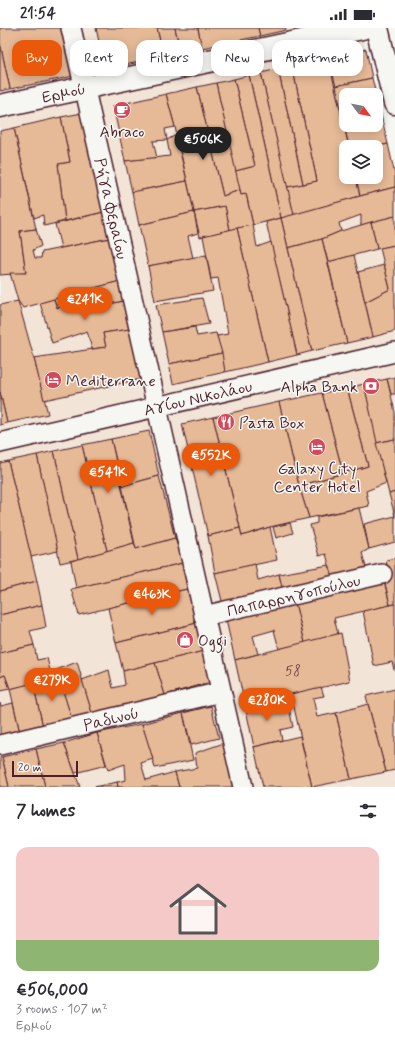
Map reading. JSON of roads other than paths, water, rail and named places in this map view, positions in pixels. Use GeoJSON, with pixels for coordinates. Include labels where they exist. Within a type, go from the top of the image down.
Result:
{"type":"FeatureCollection","features":[{"type":"Feature","properties":{"kind":"main road","name":"Ερμού"},"geometry":{"type":"LineString","coordinates":[[0,106],[362,28]]}},
{"type":"Feature","properties":{"kind":"main road"},"geometry":{"type":"LineString","coordinates":[[378,28],[395,103]]}},
{"type":"Feature","properties":{"kind":"street","name":"Ρήγα Φεραίου"},"geometry":{"type":"LineString","coordinates":[[71,28],[242,787]]}},
{"type":"Feature","properties":{"kind":"street","name":"Αγίου Νικολάου"},"geometry":{"type":"LineString","coordinates":[[0,443],[395,352]]}},
{"type":"Feature","properties":{"kind":"street","name":"Παπαρρηγοπούλου"},"geometry":{"type":"LineString","coordinates":[[204,616],[382,574]]}},
{"type":"Feature","properties":{"kind":"street","name":"Ραδινού"},"geometry":{"type":"LineString","coordinates":[[0,745],[221,692]]}},
{"type":"Feature","properties":{"kind":"place","name":"Abraco"},"geometry":{"type":"Point","coordinates":[122,110]}},
{"type":"Feature","properties":{"kind":"place","name":"Mediterrane"},"geometry":{"type":"Point","coordinates":[53,380]}},
{"type":"Feature","properties":{"kind":"place","name":"Alpha Bank"},"geometry":{"type":"Point","coordinates":[371,386]}},
{"type":"Feature","properties":{"kind":"place","name":"Pasta Box"},"geometry":{"type":"Point","coordinates":[226,422]}},
{"type":"Feature","properties":{"kind":"place","name":"Galaxy City Center Hotel"},"geometry":{"type":"Point","coordinates":[317,447]}},
{"type":"Feature","properties":{"kind":"place","name":"Oggi"},"geometry":{"type":"Point","coordinates":[185,640]}}]}
